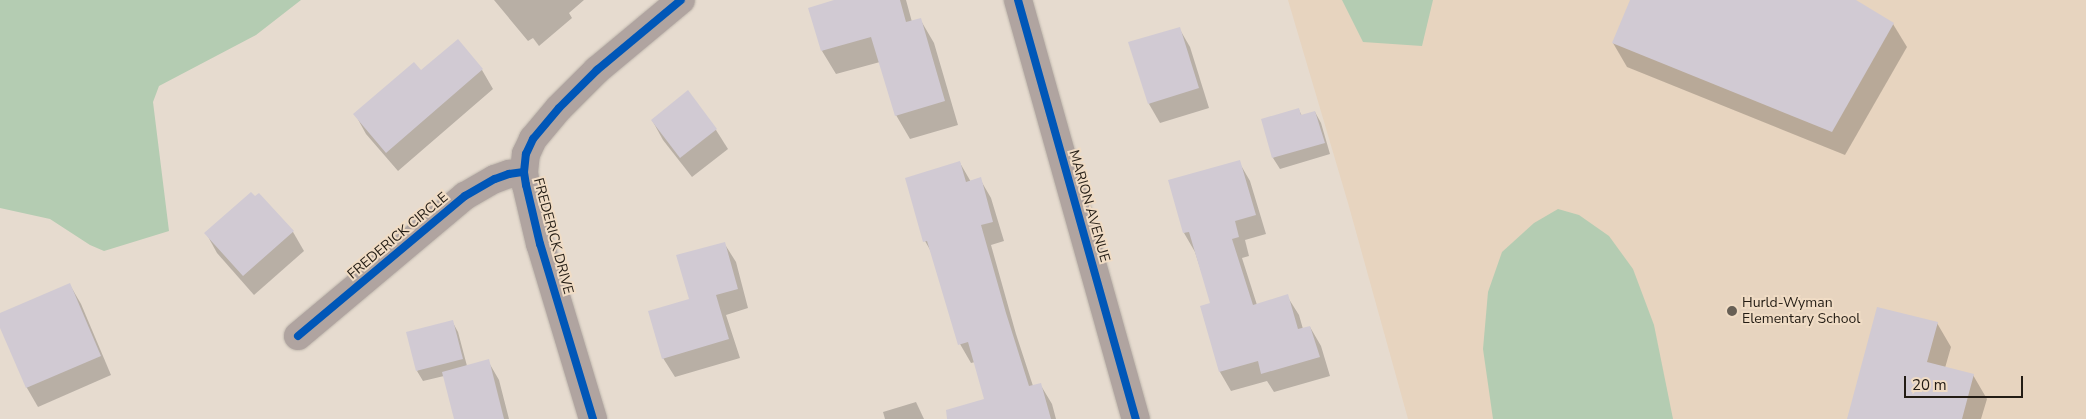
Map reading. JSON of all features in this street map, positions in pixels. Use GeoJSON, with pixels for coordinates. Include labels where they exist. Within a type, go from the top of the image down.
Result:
{"type":"FeatureCollection","features":[{"type":"Feature","properties":{"kind":"street","name":"FREDERICK DRIVE"},"geometry":{"type":"LineString","coordinates":[[592,419],[540,244],[524,172],[526,154],[534,139],[559,108],[597,70],[681,0]]}},
{"type":"Feature","properties":{"kind":"street","name":"MARION AVENUE"},"geometry":{"type":"LineString","coordinates":[[1018,0],[1136,419]]}},
{"type":"Feature","properties":{"kind":"street","name":"FREDERICK CIRCLE"},"geometry":{"type":"LineString","coordinates":[[298,336],[465,196],[494,179],[524,172]]}},
{"type":"Feature","properties":{"kind":"shaded area","name":"Hurld-Wyman Elementary School"},"geometry":{"type":"Polygon","coordinates":[[[1288,0],[2086,0],[2086,419],[1408,419],[1348,203],[1288,0]]]}},
{"type":"Feature","properties":{"kind":"green space"},"geometry":{"type":"Polygon","coordinates":[[[0,0],[301,0],[256,35],[159,86],[153,102],[169,231],[104,251],[90,245],[50,219],[0,208],[0,0]]]}},
{"type":"Feature","properties":{"kind":"green space"},"geometry":{"type":"Polygon","coordinates":[[[1342,0],[1433,0],[1422,46],[1363,42],[1342,0]]]}},
{"type":"Feature","properties":{"kind":"green space"},"geometry":{"type":"Polygon","coordinates":[[[1558,209],[1579,215],[1609,236],[1633,269],[1654,325],[1673,419],[1493,419],[1483,349],[1488,292],[1502,252],[1534,223],[1558,209]]]}},
{"type":"Feature","properties":{"kind":"building"},"geometry":{"type":"Polygon","coordinates":[[[834,0],[900,0],[906,22],[921,18],[945,101],[895,116],[871,37],[821,51],[808,8],[834,0]]]}},
{"type":"Feature","properties":{"kind":"building"},"geometry":{"type":"Polygon","coordinates":[[[1630,0],[1856,0],[1894,23],[1832,132],[1612,43],[1630,0]]]}},
{"type":"Feature","properties":{"kind":"building"},"geometry":{"type":"Polygon","coordinates":[[[1180,27],[1199,88],[1148,104],[1128,42],[1180,27]]]}},
{"type":"Feature","properties":{"kind":"building"},"geometry":{"type":"Polygon","coordinates":[[[458,39],[483,69],[386,153],[353,114],[414,62],[421,70],[458,39]]]}},
{"type":"Feature","properties":{"kind":"building"},"geometry":{"type":"Polygon","coordinates":[[[688,90],[717,129],[680,158],[651,120],[688,90]]]}},
{"type":"Feature","properties":{"kind":"building"},"geometry":{"type":"Polygon","coordinates":[[[1299,108],[1301,115],[1315,111],[1325,143],[1272,158],[1261,119],[1299,108]]]}},
{"type":"Feature","properties":{"kind":"building"},"geometry":{"type":"Polygon","coordinates":[[[1240,160],[1256,215],[1235,221],[1239,237],[1232,239],[1253,305],[1288,294],[1298,329],[1310,326],[1320,357],[1261,374],[1258,361],[1219,372],[1200,306],[1210,303],[1189,232],[1183,233],[1168,180],[1240,160]]]}},
{"type":"Feature","properties":{"kind":"building"},"geometry":{"type":"Polygon","coordinates":[[[960,161],[966,182],[981,177],[993,222],[981,225],[1006,313],[1029,386],[1041,383],[1051,419],[947,419],[946,410],[984,399],[968,342],[958,345],[927,241],[923,242],[905,178],[960,161]]]}},
{"type":"Feature","properties":{"kind":"building"},"geometry":{"type":"Polygon","coordinates":[[[251,192],[255,196],[259,193],[294,231],[243,276],[204,233],[251,192]]]}},
{"type":"Feature","properties":{"kind":"building"},"geometry":{"type":"Polygon","coordinates":[[[725,242],[738,289],[716,295],[729,339],[662,359],[648,311],[689,299],[676,255],[725,242]]]}},
{"type":"Feature","properties":{"kind":"building"},"geometry":{"type":"Polygon","coordinates":[[[70,283],[101,356],[26,388],[0,328],[0,313],[70,283]]]}},
{"type":"Feature","properties":{"kind":"building"},"geometry":{"type":"Polygon","coordinates":[[[1877,307],[1938,322],[1927,362],[1974,374],[1962,419],[1847,419],[1877,307]]]}},
{"type":"Feature","properties":{"kind":"building"},"geometry":{"type":"Polygon","coordinates":[[[453,320],[463,359],[416,371],[406,332],[453,320]]]}},
{"type":"Feature","properties":{"kind":"building"},"geometry":{"type":"Polygon","coordinates":[[[489,359],[504,419],[454,419],[442,372],[489,359]]]}},
{"type":"Feature","properties":{"kind":"cycle path"},"geometry":{"type":"LineString","coordinates":[[593,419],[540,244],[526,185],[524,172],[526,154],[533,139],[559,108],[597,70],[681,0]]}},
{"type":"Feature","properties":{"kind":"cycle path"},"geometry":{"type":"LineString","coordinates":[[1018,0],[1136,419]]}},
{"type":"Feature","properties":{"kind":"cycle path"},"geometry":{"type":"LineString","coordinates":[[298,336],[465,196],[495,179],[509,174],[524,172]]}},
{"type":"Feature","properties":{"kind":"place","name":"Hurld-Wyman Elementary School"},"geometry":{"type":"Point","coordinates":[1732,311]}}]}
